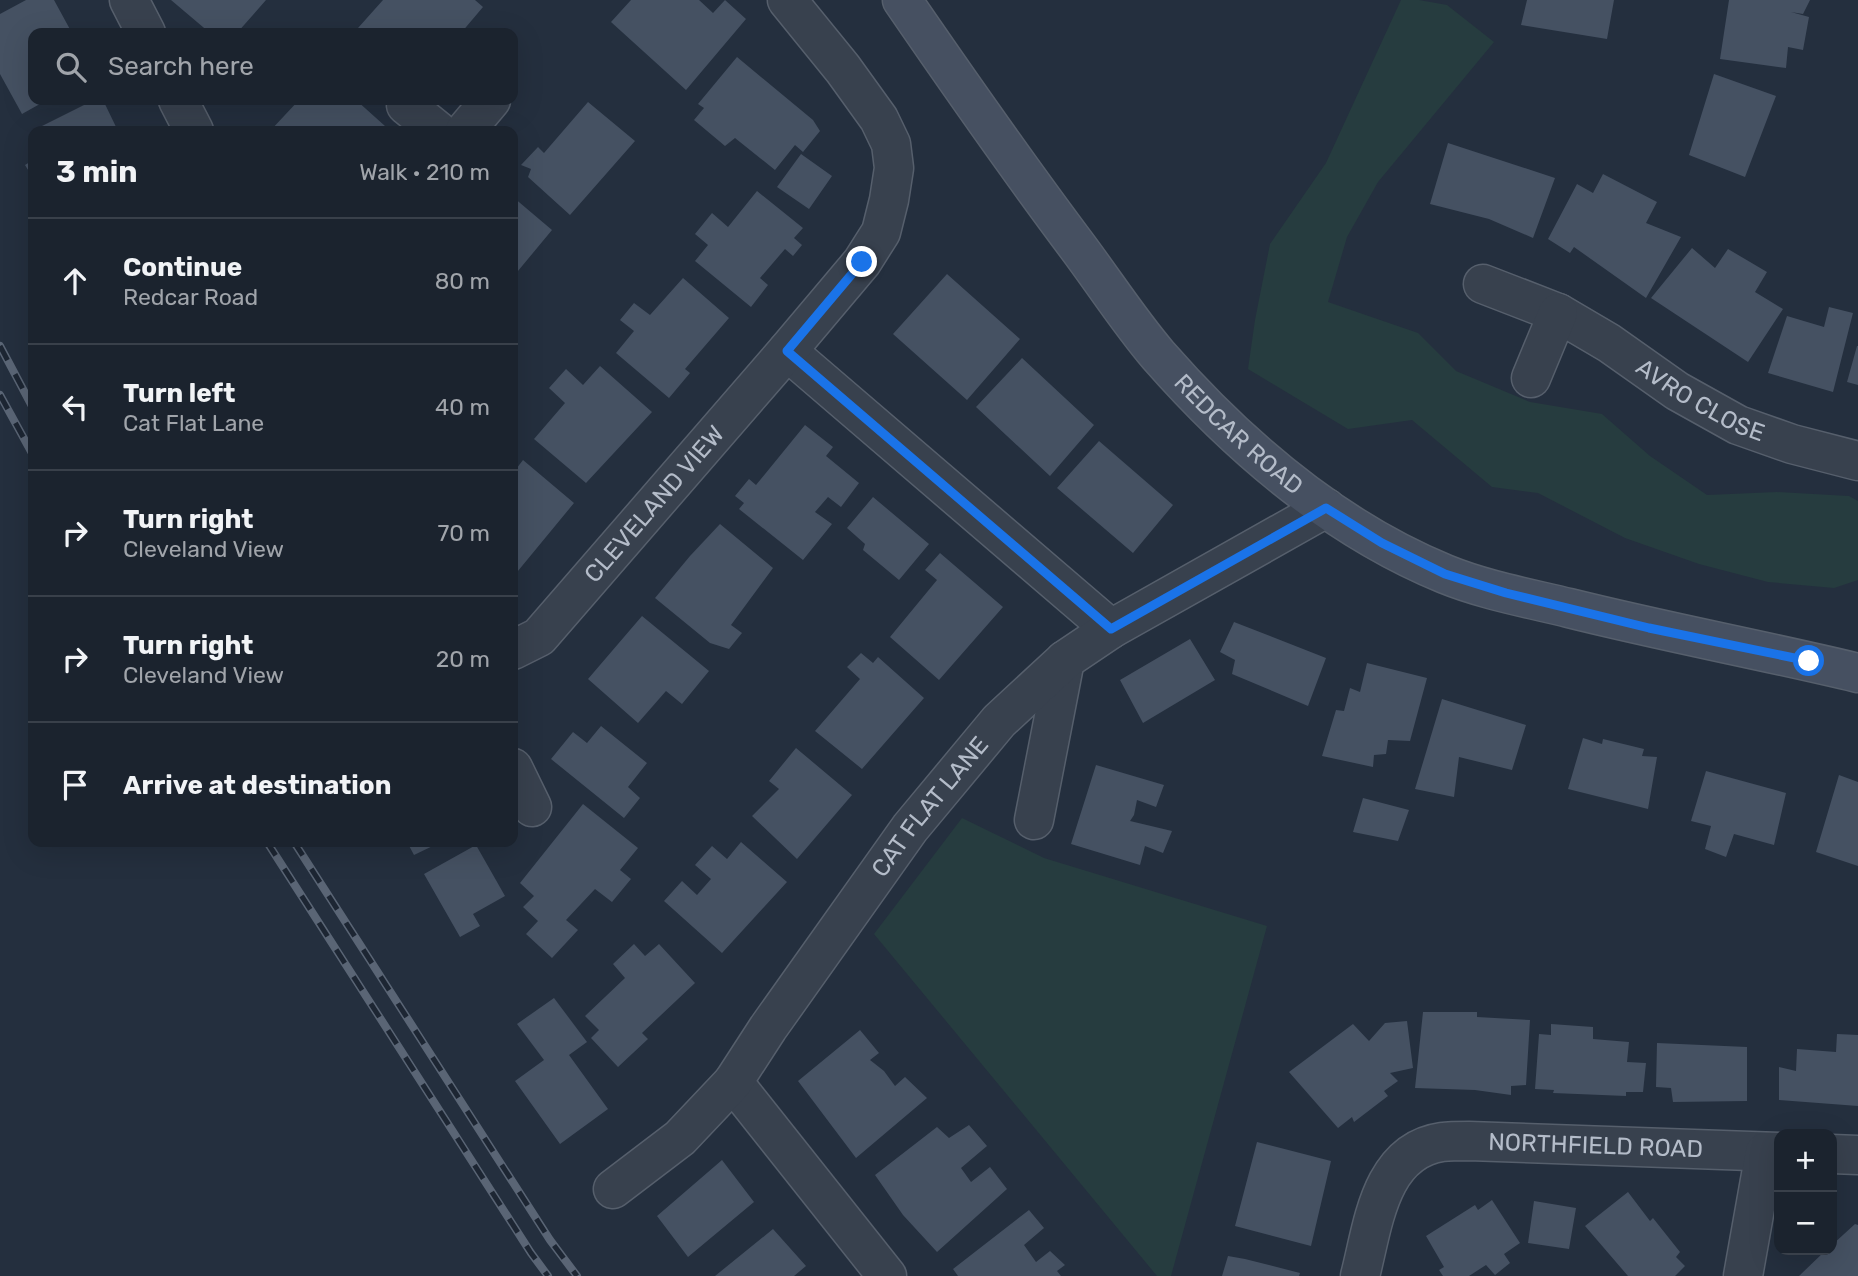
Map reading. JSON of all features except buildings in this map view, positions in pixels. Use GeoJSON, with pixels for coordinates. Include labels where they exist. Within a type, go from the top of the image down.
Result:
{"type":"FeatureCollection","features":[{"type":"Feature","properties":{"kind":"street"},"geometry":{"type":"LineString","coordinates":[[129,0],[143,28]]}},
{"type":"Feature","properties":{"kind":"street","name":"CLEVELAND VIEW"},"geometry":{"type":"LineString","coordinates":[[518,648],[539,637],[787,351],[862,262],[881,232],[894,168],[891,144],[880,119],[787,0]]}},
{"type":"Feature","properties":{"kind":"street","name":"REDCAR ROAD"},"geometry":{"type":"LineString","coordinates":[[902,0],[1029,182],[1157,353],[1209,409],[1261,459],[1326,508],[1382,543],[1445,574],[1649,628],[1858,673]]}},
{"type":"Feature","properties":{"kind":"street"},"geometry":{"type":"LineString","coordinates":[[181,105],[191,126]]}},
{"type":"Feature","properties":{"kind":"street"},"geometry":{"type":"LineString","coordinates":[[406,105],[433,126]]}},
{"type":"Feature","properties":{"kind":"street"},"geometry":{"type":"LineString","coordinates":[[469,126],[487,105]]}},
{"type":"Feature","properties":{"kind":"street","name":"AVRO CLOSE"},"geometry":{"type":"LineString","coordinates":[[1483,284],[1558,313],[1609,343],[1677,391],[1738,425],[1792,444],[1858,461]]}},
{"type":"Feature","properties":{"kind":"street"},"geometry":{"type":"LineString","coordinates":[[1531,378],[1558,313]]}},
{"type":"Feature","properties":{"kind":"street"},"geometry":{"type":"LineString","coordinates":[[787,351],[1111,629]]}},
{"type":"Feature","properties":{"kind":"street","name":"CAT FLAT LANE"},"geometry":{"type":"LineString","coordinates":[[613,1189],[680,1138],[733,1082],[768,1028],[910,828],[999,721],[1065,660],[1111,629],[1326,508]]}},
{"type":"Feature","properties":{"kind":"street"},"geometry":{"type":"LineString","coordinates":[[1034,820],[1065,660]]}},
{"type":"Feature","properties":{"kind":"street"},"geometry":{"type":"LineString","coordinates":[[518,778],[532,807]]}},
{"type":"Feature","properties":{"kind":"street"},"geometry":{"type":"LineString","coordinates":[[733,1082],[887,1276]]}},
{"type":"Feature","properties":{"kind":"street","name":"NORTHFIELD ROAD"},"geometry":{"type":"LineString","coordinates":[[1360,1276],[1382,1192],[1394,1170],[1414,1152],[1440,1142],[1772,1152]]}},
{"type":"Feature","properties":{"kind":"street"},"geometry":{"type":"LineString","coordinates":[[1743,1276],[1772,1152]]}},
{"type":"Feature","properties":{"kind":"street"},"geometry":{"type":"LineString","coordinates":[[1837,1154],[1858,1155]]}},
{"type":"Feature","properties":{"kind":"green space"},"geometry":{"type":"Polygon","coordinates":[[[1401,0],[1447,5],[1494,42],[1378,182],[1347,237],[1328,302],[1418,333],[1456,371],[1530,402],[1602,414],[1650,456],[1707,495],[1777,492],[1849,496],[1858,501],[1858,580],[1834,588],[1768,582],[1699,564],[1625,538],[1538,493],[1492,487],[1412,420],[1348,429],[1248,369],[1270,244],[1326,163],[1401,0]]]}},
{"type":"Feature","properties":{"kind":"green space"},"geometry":{"type":"Polygon","coordinates":[[[962,818],[1044,858],[1267,926],[1171,1276],[1157,1276],[874,934],[962,818]]]}},
{"type":"Feature","properties":{"kind":"railway"},"geometry":{"type":"LineString","coordinates":[[0,346],[28,399]]}},
{"type":"Feature","properties":{"kind":"railway"},"geometry":{"type":"LineString","coordinates":[[0,395],[28,446]]}},
{"type":"Feature","properties":{"kind":"railway"},"geometry":{"type":"LineString","coordinates":[[270,847],[548,1276]]}},
{"type":"Feature","properties":{"kind":"railway"},"geometry":{"type":"LineString","coordinates":[[297,847],[550,1240],[577,1276]]}},
{"type":"Feature","properties":{"kind":"route"},"geometry":{"type":"LineString","coordinates":[[862,262],[787,351],[1111,629],[1326,508],[1382,543],[1445,574],[1506,593],[1649,628],[1809,661]]}}]}
